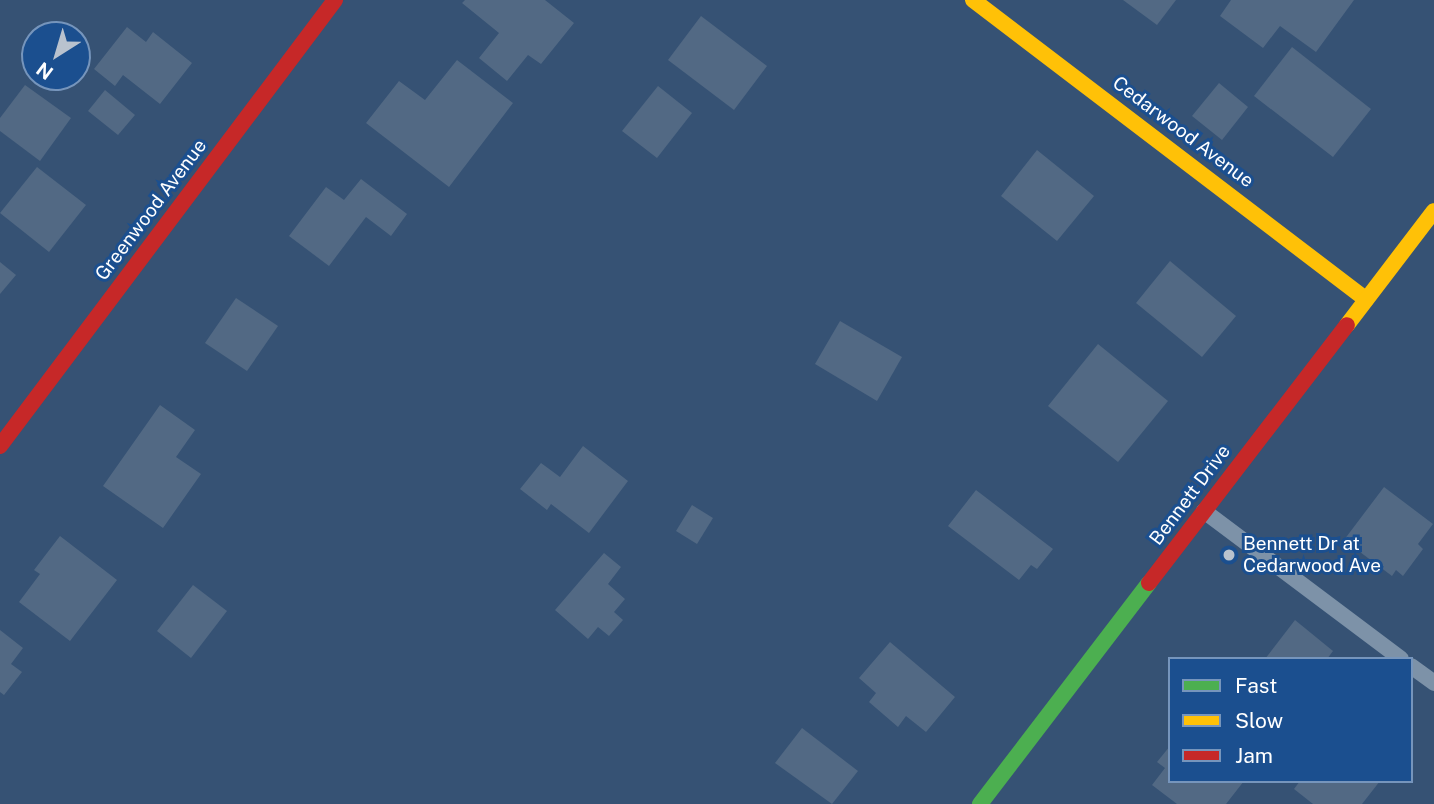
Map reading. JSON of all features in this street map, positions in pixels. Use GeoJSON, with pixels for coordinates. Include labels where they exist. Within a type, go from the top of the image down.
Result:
{"type":"FeatureCollection","features":[{"type":"Feature","properties":{"kind":"street","name":"Greenwood Avenue"},"geometry":{"type":"LineString","coordinates":[[0,446],[335,0]]}},
{"type":"Feature","properties":{"kind":"street","name":"Cedarwood Avenue"},"geometry":{"type":"LineString","coordinates":[[973,0],[1367,299]]}},
{"type":"Feature","properties":{"kind":"street","name":"Bennett Drive"},"geometry":{"type":"LineString","coordinates":[[980,804],[1434,211]]}},
{"type":"Feature","properties":{"kind":"lane"},"geometry":{"type":"LineString","coordinates":[[1204,511],[1398,657]]}},
{"type":"Feature","properties":{"kind":"lane"},"geometry":{"type":"LineString","coordinates":[[1413,667],[1434,683]]}},
{"type":"Feature","properties":{"kind":"building"},"geometry":{"type":"Polygon","coordinates":[[[465,0],[545,0],[574,23],[541,64],[528,55],[507,81],[479,58],[499,33],[462,3],[465,0]]]}},
{"type":"Feature","properties":{"kind":"building"},"geometry":{"type":"Polygon","coordinates":[[[1123,0],[1176,0],[1157,25],[1123,0]]]}},
{"type":"Feature","properties":{"kind":"building"},"geometry":{"type":"Polygon","coordinates":[[[1231,0],[1354,0],[1316,52],[1280,26],[1263,48],[1220,16],[1231,0]]]}},
{"type":"Feature","properties":{"kind":"building"},"geometry":{"type":"Polygon","coordinates":[[[701,16],[767,66],[734,110],[668,60],[701,16]]]}},
{"type":"Feature","properties":{"kind":"building"},"geometry":{"type":"Polygon","coordinates":[[[127,27],[146,42],[153,32],[192,63],[160,104],[123,75],[115,86],[94,69],[127,27]]]}},
{"type":"Feature","properties":{"kind":"building"},"geometry":{"type":"Polygon","coordinates":[[[1292,47],[1371,109],[1333,157],[1254,96],[1292,47]]]}},
{"type":"Feature","properties":{"kind":"building"},"geometry":{"type":"Polygon","coordinates":[[[457,60],[513,103],[449,187],[366,123],[399,81],[425,100],[457,60]]]}},
{"type":"Feature","properties":{"kind":"building"},"geometry":{"type":"Polygon","coordinates":[[[1219,83],[1248,107],[1222,140],[1192,116],[1219,83]]]}},
{"type":"Feature","properties":{"kind":"building"},"geometry":{"type":"Polygon","coordinates":[[[658,86],[692,113],[657,158],[622,131],[658,86]]]}},
{"type":"Feature","properties":{"kind":"building"},"geometry":{"type":"Polygon","coordinates":[[[21,90],[33,91],[71,118],[40,161],[0,131],[0,118],[21,90]]]}},
{"type":"Feature","properties":{"kind":"building"},"geometry":{"type":"Polygon","coordinates":[[[105,90],[135,115],[118,135],[88,111],[105,90]]]}},
{"type":"Feature","properties":{"kind":"building"},"geometry":{"type":"Polygon","coordinates":[[[1037,150],[1094,196],[1057,241],[1001,196],[1037,150]]]}},
{"type":"Feature","properties":{"kind":"building"},"geometry":{"type":"Polygon","coordinates":[[[37,167],[86,205],[49,252],[0,213],[37,167]]]}},
{"type":"Feature","properties":{"kind":"building"},"geometry":{"type":"Polygon","coordinates":[[[361,179],[407,214],[391,236],[366,217],[329,266],[289,236],[326,187],[344,200],[361,179]]]}},
{"type":"Feature","properties":{"kind":"building"},"geometry":{"type":"Polygon","coordinates":[[[1170,261],[1236,316],[1202,357],[1136,303],[1170,261]]]}},
{"type":"Feature","properties":{"kind":"building"},"geometry":{"type":"Polygon","coordinates":[[[0,262],[16,275],[0,294],[0,262]]]}},
{"type":"Feature","properties":{"kind":"building"},"geometry":{"type":"Polygon","coordinates":[[[236,298],[278,326],[247,371],[205,343],[236,298]]]}},
{"type":"Feature","properties":{"kind":"building"},"geometry":{"type":"Polygon","coordinates":[[[840,321],[902,357],[877,401],[815,364],[840,321]]]}},
{"type":"Feature","properties":{"kind":"building"},"geometry":{"type":"Polygon","coordinates":[[[1098,344],[1168,401],[1118,462],[1048,406],[1098,344]]]}},
{"type":"Feature","properties":{"kind":"building"},"geometry":{"type":"Polygon","coordinates":[[[160,405],[195,430],[176,457],[201,474],[163,528],[103,486],[160,405]]]}},
{"type":"Feature","properties":{"kind":"building"},"geometry":{"type":"Polygon","coordinates":[[[583,446],[628,481],[589,533],[551,504],[547,510],[520,489],[541,463],[560,477],[583,446]]]}},
{"type":"Feature","properties":{"kind":"building"},"geometry":{"type":"Polygon","coordinates":[[[1384,487],[1433,524],[1418,544],[1423,549],[1403,576],[1396,570],[1392,576],[1344,540],[1384,487]]]}},
{"type":"Feature","properties":{"kind":"building"},"geometry":{"type":"Polygon","coordinates":[[[976,490],[1053,549],[1037,569],[1031,565],[1019,580],[948,526],[976,490]]]}},
{"type":"Feature","properties":{"kind":"building"},"geometry":{"type":"Polygon","coordinates":[[[692,505],[713,518],[697,544],[676,531],[692,505]]]}},
{"type":"Feature","properties":{"kind":"building"},"geometry":{"type":"Polygon","coordinates":[[[60,536],[117,580],[70,641],[19,602],[40,574],[34,570],[60,536]]]}},
{"type":"Feature","properties":{"kind":"building"},"geometry":{"type":"Polygon","coordinates":[[[604,553],[621,567],[608,584],[625,599],[614,612],[623,620],[609,636],[598,627],[588,639],[555,610],[604,553]]]}},
{"type":"Feature","properties":{"kind":"building"},"geometry":{"type":"Polygon","coordinates":[[[193,585],[227,611],[191,658],[157,631],[193,585]]]}},
{"type":"Feature","properties":{"kind":"building"},"geometry":{"type":"Polygon","coordinates":[[[1295,620],[1333,651],[1328,657],[1267,657],[1295,620]]]}},
{"type":"Feature","properties":{"kind":"building"},"geometry":{"type":"Polygon","coordinates":[[[0,630],[23,648],[11,664],[22,672],[4,695],[0,692],[0,630]]]}},
{"type":"Feature","properties":{"kind":"building"},"geometry":{"type":"Polygon","coordinates":[[[890,642],[955,697],[926,732],[906,716],[898,727],[869,702],[876,693],[859,678],[890,642]]]}},
{"type":"Feature","properties":{"kind":"building"},"geometry":{"type":"Polygon","coordinates":[[[802,728],[858,771],[832,804],[775,763],[802,728]]]}},
{"type":"Feature","properties":{"kind":"building"},"geometry":{"type":"Polygon","coordinates":[[[1168,748],[1168,783],[1242,783],[1226,804],[1177,804],[1152,785],[1165,768],[1157,762],[1168,748]]]}},
{"type":"Feature","properties":{"kind":"building"},"geometry":{"type":"Polygon","coordinates":[[[1298,783],[1378,783],[1362,804],[1313,804],[1294,789],[1298,783]]]}},
{"type":"Feature","properties":{"kind":"traffic: fast"},"geometry":{"type":"LineString","coordinates":[[980,804],[1149,583]]}},
{"type":"Feature","properties":{"kind":"traffic: slow"},"geometry":{"type":"LineString","coordinates":[[973,0],[1366,299]]}},
{"type":"Feature","properties":{"kind":"traffic: slow"},"geometry":{"type":"LineString","coordinates":[[1347,325],[1434,211]]}},
{"type":"Feature","properties":{"kind":"traffic: jam"},"geometry":{"type":"LineString","coordinates":[[0,446],[335,0]]}},
{"type":"Feature","properties":{"kind":"traffic: jam"},"geometry":{"type":"LineString","coordinates":[[1149,583],[1347,325]]}},
{"type":"Feature","properties":{"kind":"place","name":"Bennett Dr at Cedarwood Ave"},"geometry":{"type":"Point","coordinates":[1229,555]}}]}
